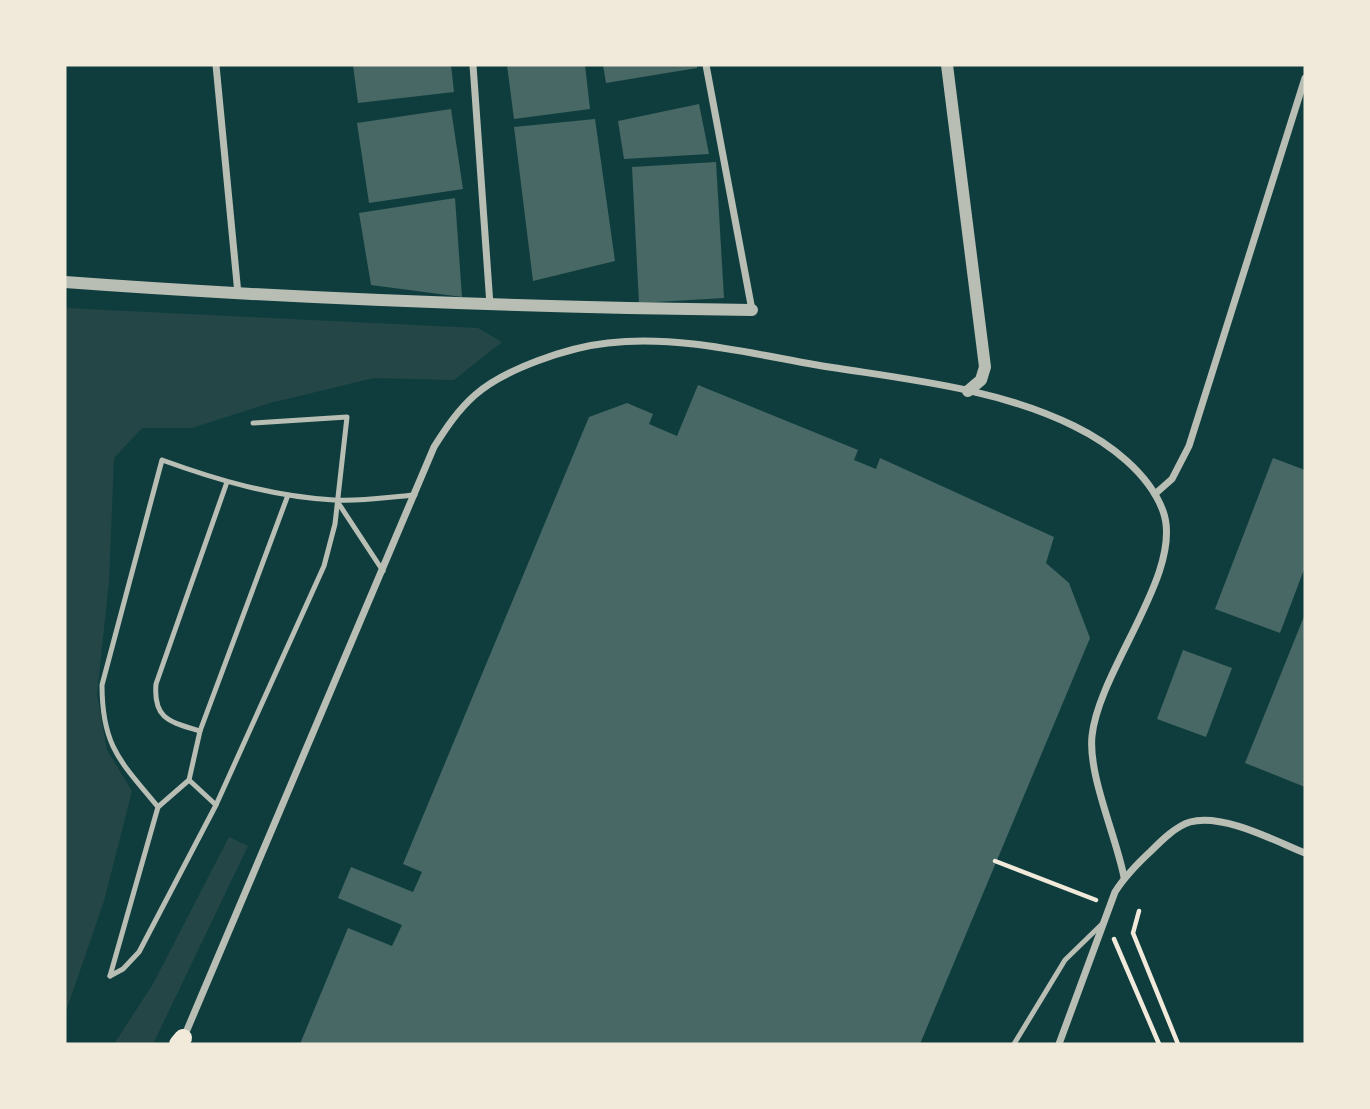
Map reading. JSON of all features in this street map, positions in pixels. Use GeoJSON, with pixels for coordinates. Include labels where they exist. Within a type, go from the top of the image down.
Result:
{"type":"FeatureCollection","features":[{"type":"Feature","properties":{"kind":"street"},"geometry":{"type":"LineString","coordinates":[[216,65],[238,295]]}},
{"type":"Feature","properties":{"kind":"street"},"geometry":{"type":"LineString","coordinates":[[473,65],[490,306]]}},
{"type":"Feature","properties":{"kind":"street"},"geometry":{"type":"LineString","coordinates":[[65,282],[238,295],[490,306],[752,310],[706,65]]}},
{"type":"Feature","properties":{"kind":"street"},"geometry":{"type":"LineString","coordinates":[[947,65],[985,367],[981,380],[968,391]]}},
{"type":"Feature","properties":{"kind":"street"},"geometry":{"type":"LineString","coordinates":[[1155,494],[1172,479],[1189,446],[1305,78]]}},
{"type":"Feature","properties":{"kind":"street"},"geometry":{"type":"LineString","coordinates":[[181,1042],[434,447],[454,416],[477,392],[541,358],[606,343],[667,340],[968,391],[1036,410],[1084,431],[1106,443],[1128,462],[1155,494],[1164,512],[1168,534],[1162,567],[1112,671],[1097,711],[1092,738],[1095,772],[1118,844],[1124,877]]}},
{"type":"Feature","properties":{"kind":"street"},"geometry":{"type":"LineString","coordinates":[[1059,1044],[1124,877],[1160,841],[1190,822],[1236,825],[1305,853]]}},
{"type":"Feature","properties":{"kind":"lane"},"geometry":{"type":"LineString","coordinates":[[253,424],[347,417],[335,524],[324,566],[216,805],[139,952],[132,962],[110,976],[158,807],[189,780],[200,731],[288,495]]}},
{"type":"Feature","properties":{"kind":"lane"},"geometry":{"type":"LineString","coordinates":[[158,807],[111,746],[102,704],[105,667],[162,460],[227,482],[288,495],[337,501],[415,495]]}},
{"type":"Feature","properties":{"kind":"lane"},"geometry":{"type":"LineString","coordinates":[[200,731],[167,721],[157,705],[156,684],[227,482]]}},
{"type":"Feature","properties":{"kind":"lane"},"geometry":{"type":"LineString","coordinates":[[337,501],[383,571]]}},
{"type":"Feature","properties":{"kind":"lane"},"geometry":{"type":"LineString","coordinates":[[189,780],[216,805]]}},
{"type":"Feature","properties":{"kind":"lane"},"geometry":{"type":"LineString","coordinates":[[1014,1044],[1065,960],[1107,924]]}},
{"type":"Feature","properties":{"kind":"path"},"geometry":{"type":"LineString","coordinates":[[995,861],[1099,901]]}},
{"type":"Feature","properties":{"kind":"path"},"geometry":{"type":"LineString","coordinates":[[1139,911],[1133,933],[1178,1044]]}},
{"type":"Feature","properties":{"kind":"path"},"geometry":{"type":"LineString","coordinates":[[1107,924],[1159,1044]]}},
{"type":"Feature","properties":{"kind":"shaded area"},"geometry":{"type":"Polygon","coordinates":[[[65,308],[478,328],[502,342],[454,380],[374,378],[270,403],[192,428],[142,428],[114,458],[109,581],[97,694],[107,750],[132,791],[104,901],[65,1014],[65,308]]]}},
{"type":"Feature","properties":{"kind":"shaded area"},"geometry":{"type":"Polygon","coordinates":[[[229,837],[248,846],[153,1044],[114,1044],[153,984],[229,837]]]}},
{"type":"Feature","properties":{"kind":"building"},"geometry":{"type":"Polygon","coordinates":[[[353,65],[451,65],[454,92],[358,103],[353,65]]]}},
{"type":"Feature","properties":{"kind":"building"},"geometry":{"type":"Polygon","coordinates":[[[507,65],[585,65],[590,109],[514,119],[507,65]]]}},
{"type":"Feature","properties":{"kind":"building"},"geometry":{"type":"Polygon","coordinates":[[[603,65],[697,65],[697,68],[606,83],[603,65]]]}},
{"type":"Feature","properties":{"kind":"building"},"geometry":{"type":"Polygon","coordinates":[[[699,104],[709,154],[624,159],[618,121],[699,104]]]}},
{"type":"Feature","properties":{"kind":"building"},"geometry":{"type":"Polygon","coordinates":[[[451,109],[463,189],[369,203],[357,123],[451,109]]]}},
{"type":"Feature","properties":{"kind":"building"},"geometry":{"type":"Polygon","coordinates":[[[595,119],[615,261],[533,281],[514,127],[595,119]]]}},
{"type":"Feature","properties":{"kind":"building"},"geometry":{"type":"Polygon","coordinates":[[[716,162],[724,298],[639,303],[632,167],[716,162]]]}},
{"type":"Feature","properties":{"kind":"building"},"geometry":{"type":"Polygon","coordinates":[[[455,198],[462,297],[371,285],[359,213],[455,198]]]}},
{"type":"Feature","properties":{"kind":"building"},"geometry":{"type":"Polygon","coordinates":[[[698,385],[858,450],[854,460],[876,469],[880,458],[1054,537],[1046,563],[1069,583],[1090,638],[920,1044],[300,1044],[348,928],[392,946],[402,925],[338,898],[351,867],[413,892],[422,872],[403,864],[589,417],[627,403],[653,414],[649,424],[677,436],[698,385]]]}},
{"type":"Feature","properties":{"kind":"building"},"geometry":{"type":"Polygon","coordinates":[[[1273,458],[1305,470],[1305,567],[1280,633],[1215,609],[1273,458]]]}},
{"type":"Feature","properties":{"kind":"building"},"geometry":{"type":"Polygon","coordinates":[[[1305,614],[1305,787],[1245,763],[1305,614]]]}},
{"type":"Feature","properties":{"kind":"building"},"geometry":{"type":"Polygon","coordinates":[[[1183,650],[1232,668],[1206,737],[1157,719],[1183,650]]]}}]}
